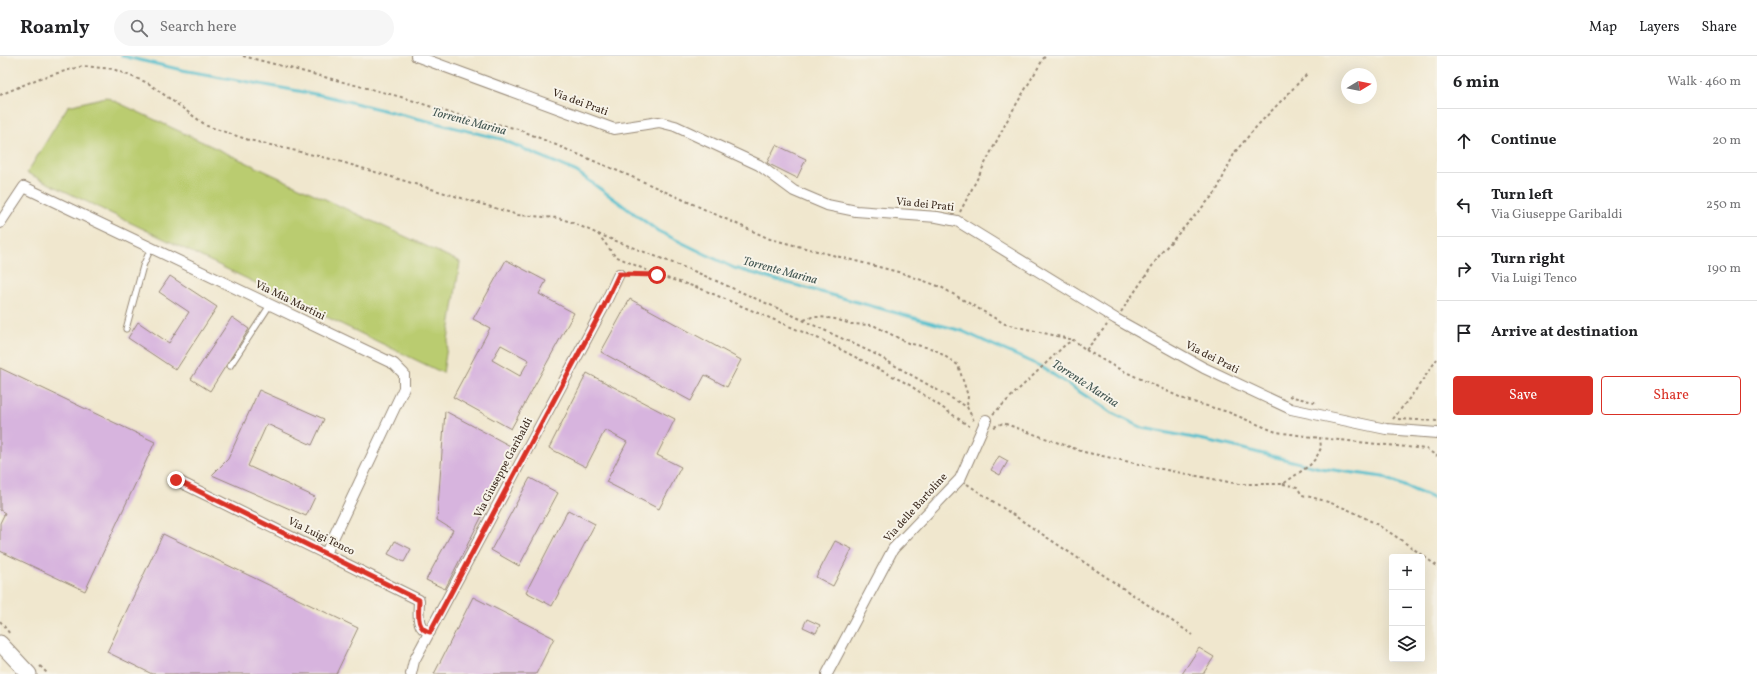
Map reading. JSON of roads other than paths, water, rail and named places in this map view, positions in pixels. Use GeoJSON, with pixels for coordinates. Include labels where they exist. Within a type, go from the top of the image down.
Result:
{"type":"FeatureCollection","features":[{"type":"Feature","properties":{"kind":"main road"},"geometry":{"type":"LineString","coordinates":[[0,643],[29,674]]}},
{"type":"Feature","properties":{"kind":"street","name":"Via dei Prati"},"geometry":{"type":"LineString","coordinates":[[416,56],[614,128],[658,122],[675,126],[759,165],[794,191],[827,205],[856,211],[937,217],[957,221],[1115,319],[1204,368],[1291,409],[1386,429],[1437,433]]}},
{"type":"Feature","properties":{"kind":"street","name":"Via Mia Martini"},"geometry":{"type":"LineString","coordinates":[[0,222],[24,187],[394,364],[404,374],[404,388],[326,553]]}},
{"type":"Feature","properties":{"kind":"street","name":"Via Giuseppe Garibaldi"},"geometry":{"type":"LineString","coordinates":[[411,674],[414,661],[602,310],[619,274]]}},
{"type":"Feature","properties":{"kind":"street","name":"Via delle Bartoline"},"geometry":{"type":"LineString","coordinates":[[827,674],[893,550],[960,479],[986,420]]}},
{"type":"Feature","properties":{"kind":"street","name":"Via Luigi Tenco"},"geometry":{"type":"LineString","coordinates":[[176,480],[419,600],[419,622],[421,627],[430,632]]}},
{"type":"Feature","properties":{"kind":"lane"},"geometry":{"type":"LineString","coordinates":[[126,329],[143,266],[151,248]]}},
{"type":"Feature","properties":{"kind":"lane"},"geometry":{"type":"LineString","coordinates":[[230,366],[270,305]]}},
{"type":"Feature","properties":{"kind":"waterway","name":"Torrente Marina"},"geometry":{"type":"LineString","coordinates":[[122,56],[182,70],[326,96],[501,139],[577,172],[658,231],[734,268],[962,331],[1040,366],[1112,413],[1143,428],[1219,443],[1320,468],[1383,477],[1437,500]]}}]}
